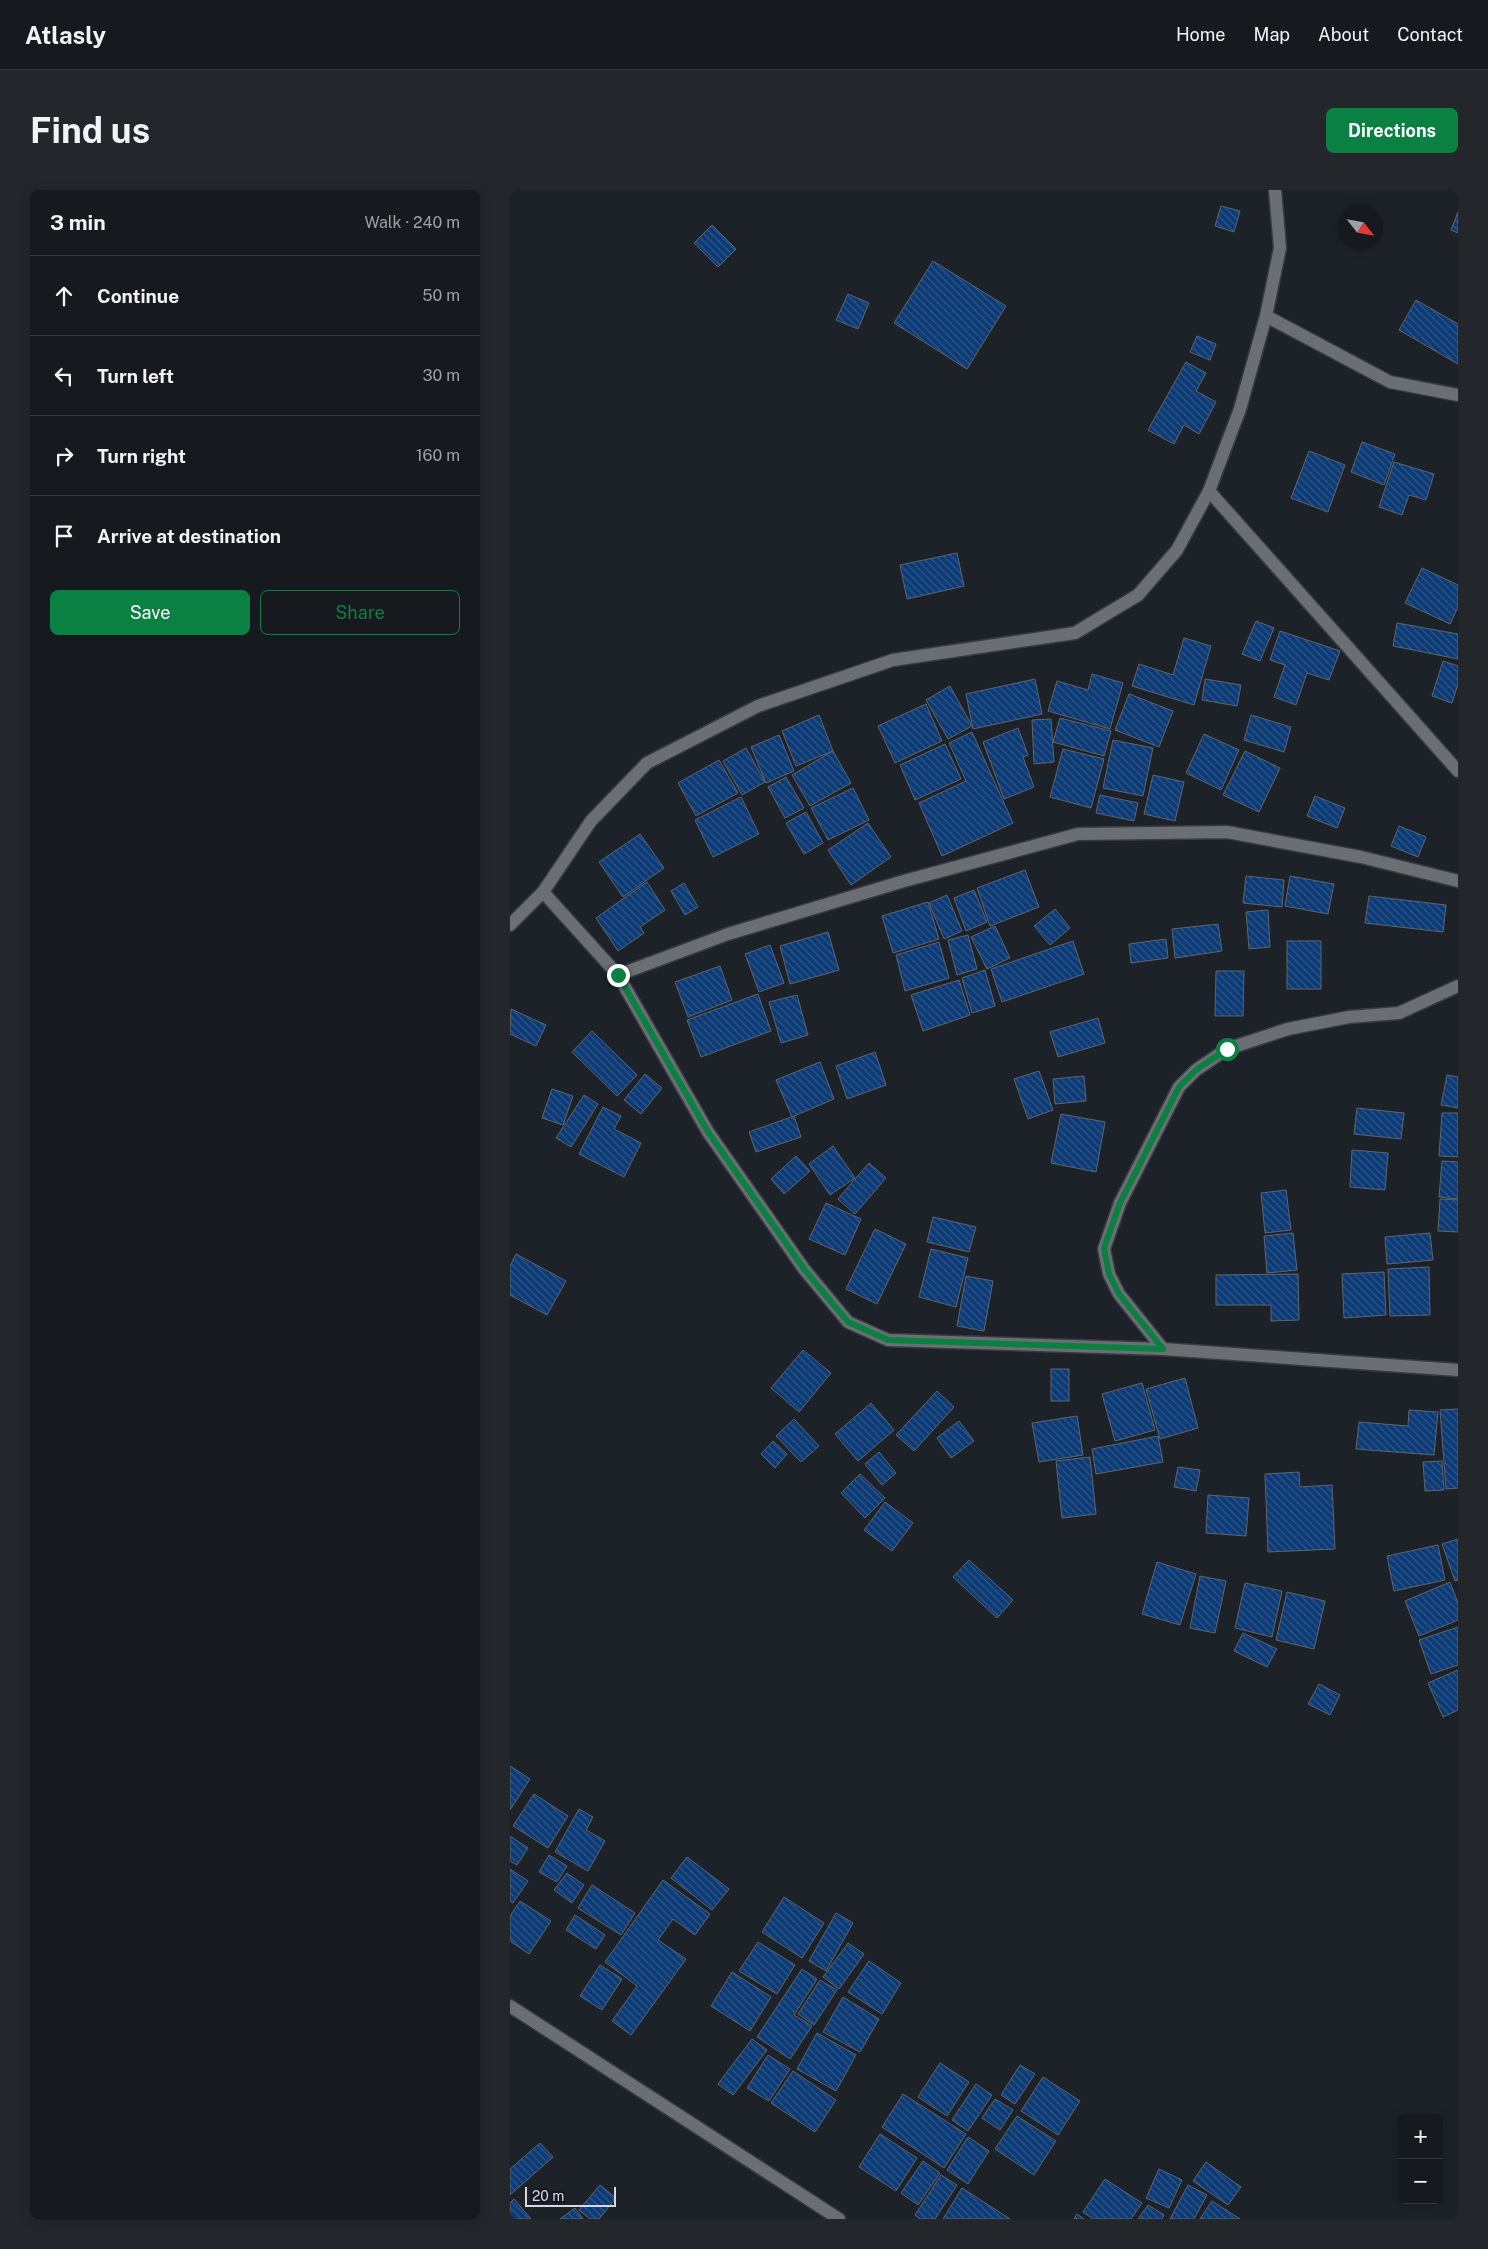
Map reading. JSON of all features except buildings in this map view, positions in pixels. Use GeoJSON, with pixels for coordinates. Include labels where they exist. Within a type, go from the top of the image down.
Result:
{"type":"FeatureCollection","features":[{"type":"Feature","properties":{"kind":"street"},"geometry":{"type":"LineString","coordinates":[[510,925],[543,892],[591,821],[646,763],[758,706],[893,660],[1075,633],[1138,595],[1177,550],[1209,491],[1240,409],[1266,316],[1280,248],[1275,190]]}},
{"type":"Feature","properties":{"kind":"street"},"geometry":{"type":"LineString","coordinates":[[1266,316],[1390,382],[1458,395]]}},
{"type":"Feature","properties":{"kind":"street"},"geometry":{"type":"LineString","coordinates":[[1209,491],[1458,771]]}},
{"type":"Feature","properties":{"kind":"street"},"geometry":{"type":"LineString","coordinates":[[618,975],[728,934],[904,881],[1078,834],[1227,832],[1361,857],[1458,881]]}},
{"type":"Feature","properties":{"kind":"street"},"geometry":{"type":"LineString","coordinates":[[543,892],[618,975],[708,1132],[804,1269],[848,1322],[888,1340],[1163,1349],[1458,1370]]}},
{"type":"Feature","properties":{"kind":"street"},"geometry":{"type":"LineString","coordinates":[[1163,1349],[1119,1294],[1109,1274],[1104,1248],[1120,1203],[1179,1087],[1196,1070],[1227,1049],[1288,1029],[1349,1017],[1398,1013],[1458,986]]}},
{"type":"Feature","properties":{"kind":"street"},"geometry":{"type":"LineString","coordinates":[[510,2006],[839,2219]]}},
{"type":"Feature","properties":{"kind":"route"},"geometry":{"type":"LineString","coordinates":[[618,975],[708,1132],[804,1269],[848,1322],[888,1340],[1163,1349],[1119,1294],[1109,1274],[1104,1248],[1120,1203],[1179,1087],[1196,1070],[1227,1049]]}}]}
